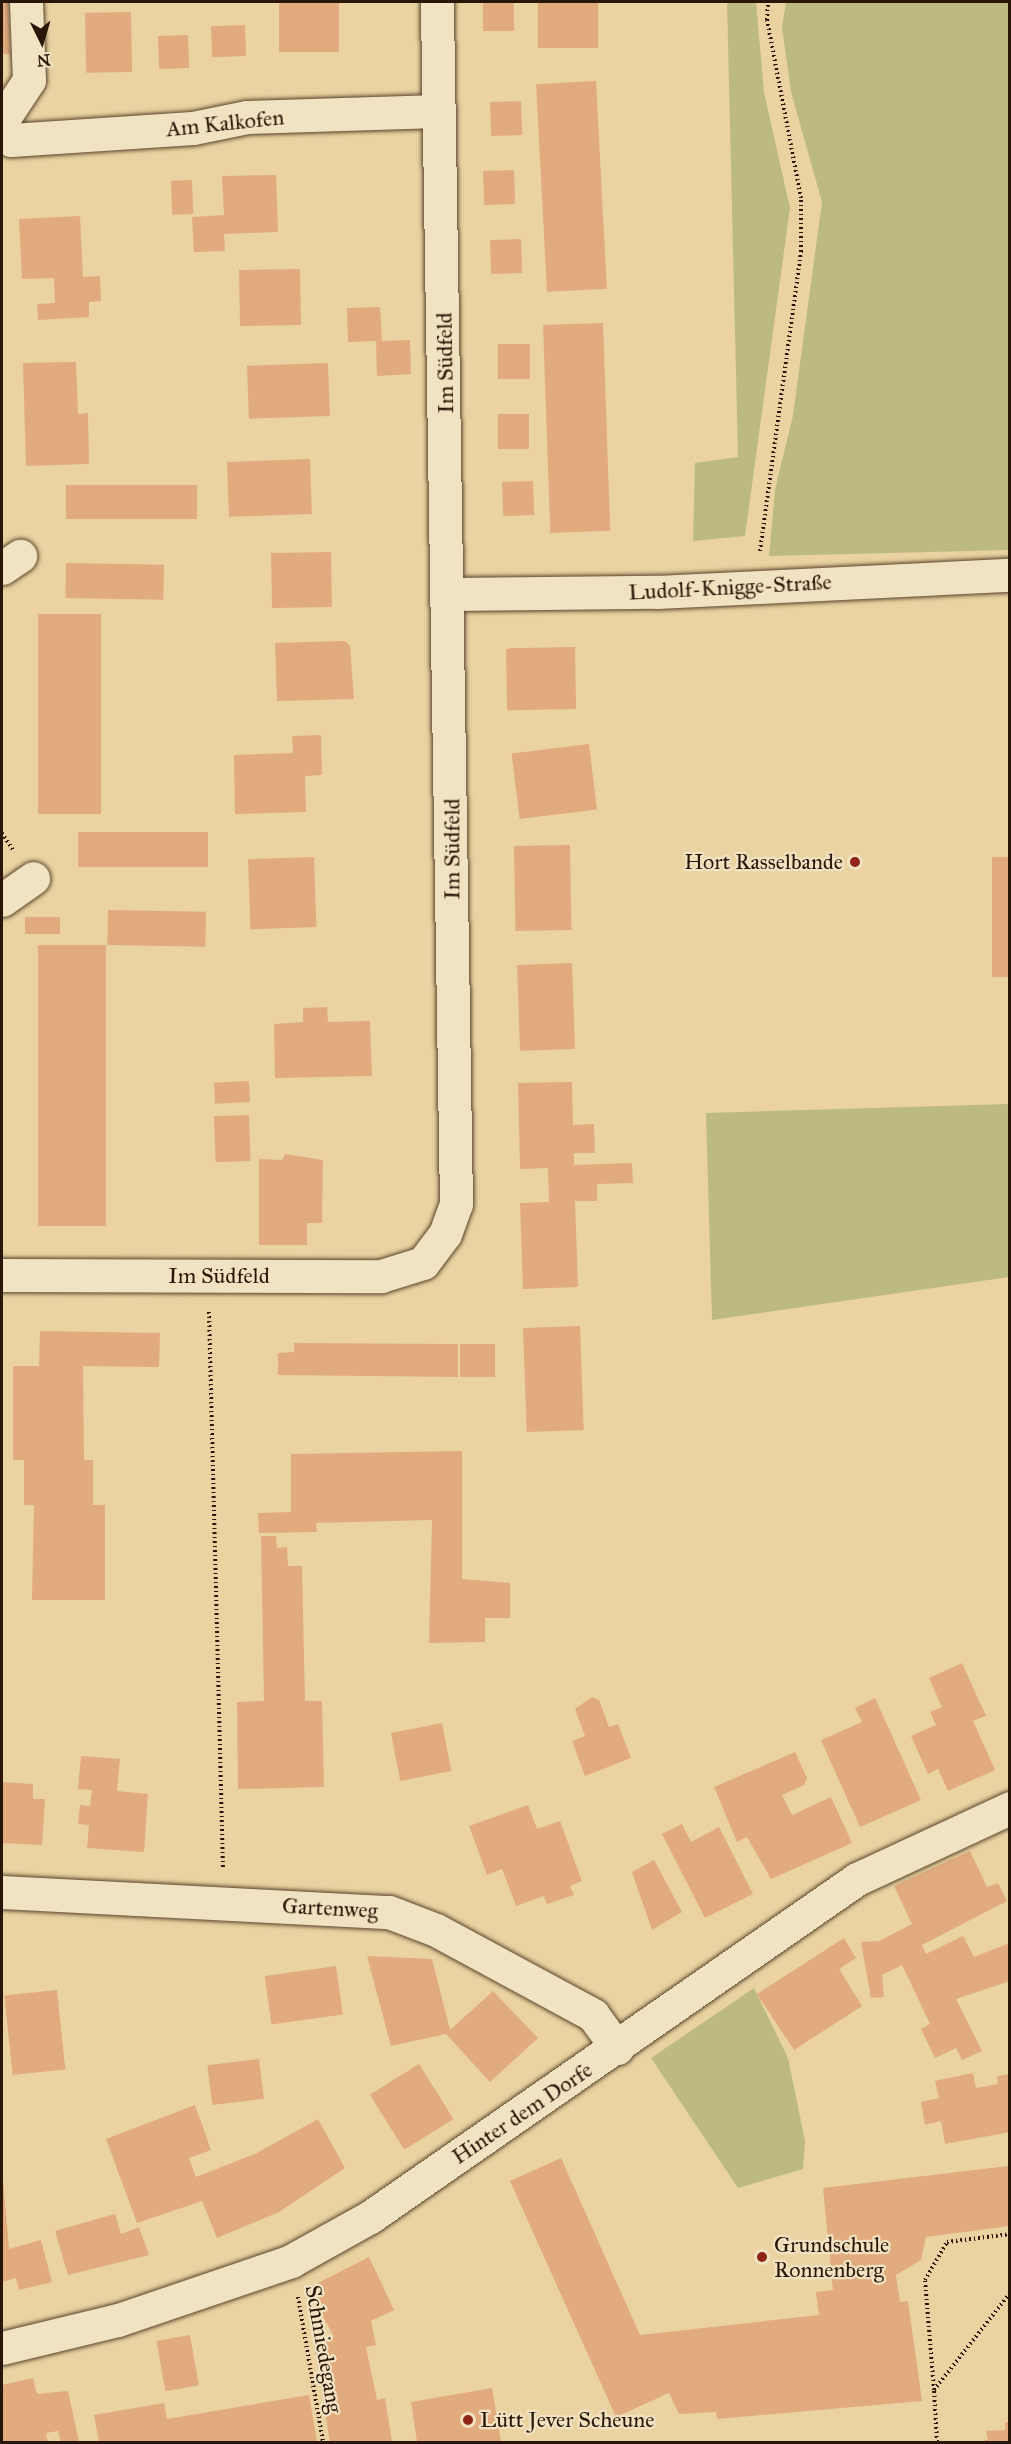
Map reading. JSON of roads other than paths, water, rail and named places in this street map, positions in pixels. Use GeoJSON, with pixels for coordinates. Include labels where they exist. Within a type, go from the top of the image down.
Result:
{"type":"FeatureCollection","features":[{"type":"Feature","properties":{"kind":"street"},"geometry":{"type":"LineString","coordinates":[[5,132],[29,81],[26,2]]}},
{"type":"Feature","properties":{"kind":"street","name":"Im Südfeld"},"geometry":{"type":"LineString","coordinates":[[2,1275],[381,1276],[423,1263],[446,1234],[456,1204],[450,594],[437,2]]}},
{"type":"Feature","properties":{"kind":"street","name":"Am Kalkofen"},"geometry":{"type":"LineString","coordinates":[[5,132],[193,128],[247,117],[438,111]]}},
{"type":"Feature","properties":{"kind":"street","name":"Ludolf-Knigge-Straße"},"geometry":{"type":"LineString","coordinates":[[450,594],[657,592],[758,585],[1010,575]]}},
{"type":"Feature","properties":{"kind":"street"},"geometry":{"type":"LineString","coordinates":[[2,900],[33,878]]}},
{"type":"Feature","properties":{"kind":"street","name":"Hinter dem Dorfe"},"geometry":{"type":"LineString","coordinates":[[2,2348],[118,2320],[291,2261],[370,2217],[617,2048],[857,1879],[1010,1808]]}},
{"type":"Feature","properties":{"kind":"street","name":"Gartenweg"},"geometry":{"type":"LineString","coordinates":[[2,1892],[389,1912],[436,1930],[593,2014],[617,2048]]}},
{"type":"Feature","properties":{"kind":"place","name":"Hort Rasselbande"},"geometry":{"type":"Point","coordinates":[855,862]}},
{"type":"Feature","properties":{"kind":"place","name":"Grundschule Ronnenberg"},"geometry":{"type":"Point","coordinates":[762,2257]}},
{"type":"Feature","properties":{"kind":"place","name":"Lütt Jever Scheune"},"geometry":{"type":"Point","coordinates":[468,2420]}}]}
